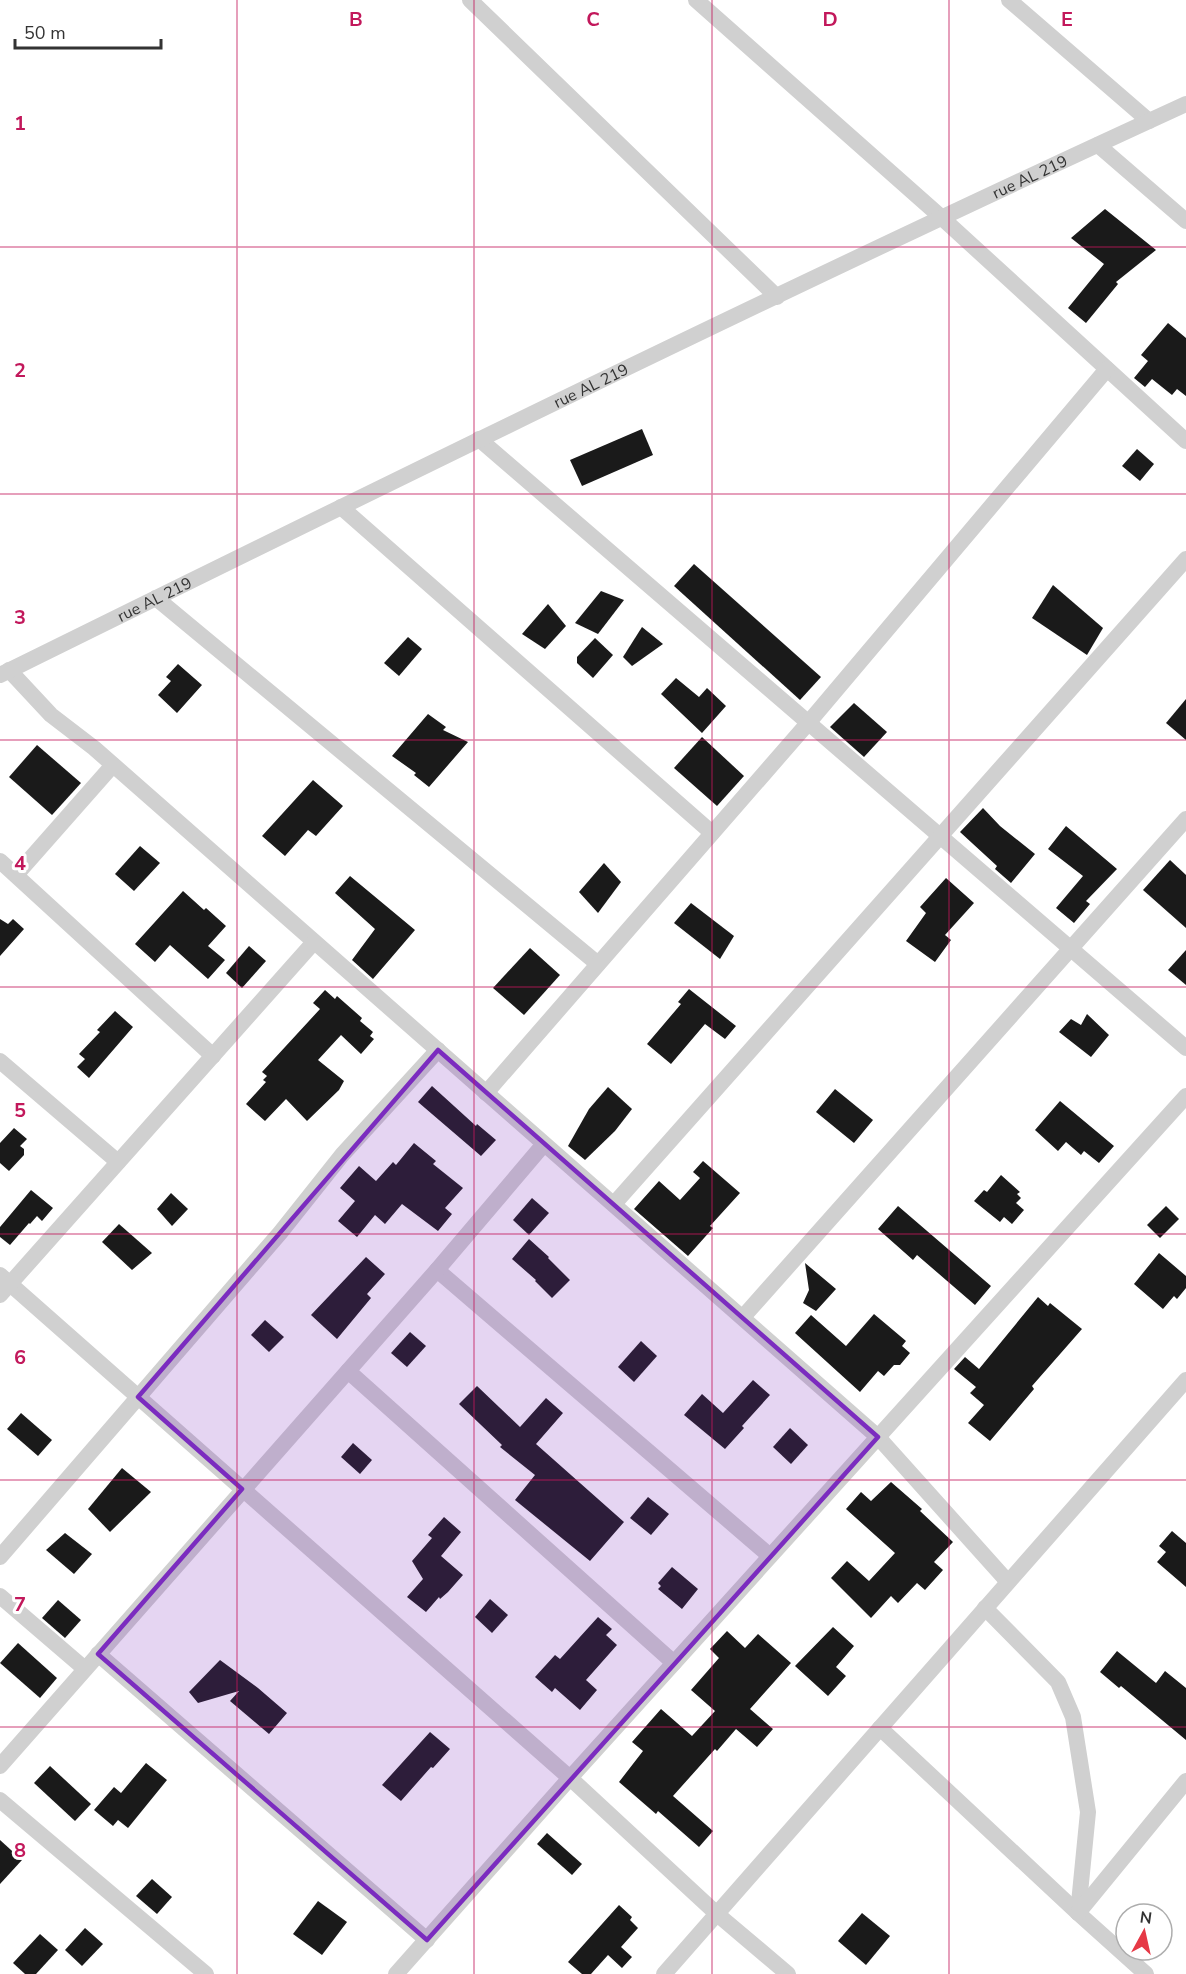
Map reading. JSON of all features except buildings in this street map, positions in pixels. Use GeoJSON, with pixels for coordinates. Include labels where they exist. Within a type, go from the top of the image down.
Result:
{"type":"FeatureCollection","features":[{"type":"Feature","properties":{"kind":"street"},"geometry":{"type":"LineString","coordinates":[[470,0],[777,297]]}},
{"type":"Feature","properties":{"kind":"street"},"geometry":{"type":"LineString","coordinates":[[696,0],[941,217],[1186,441]]}},
{"type":"Feature","properties":{"kind":"street"},"geometry":{"type":"LineString","coordinates":[[1009,0],[1149,121]]}},
{"type":"Feature","properties":{"kind":"street","name":"rue AL 219"},"geometry":{"type":"LineString","coordinates":[[4,673],[479,439],[941,217],[1186,104]]}},
{"type":"Feature","properties":{"kind":"street"},"geometry":{"type":"LineString","coordinates":[[1098,145],[1186,221]]}},
{"type":"Feature","properties":{"kind":"street"},"geometry":{"type":"LineString","coordinates":[[486,1093],[809,722],[1107,369]]}},
{"type":"Feature","properties":{"kind":"street"},"geometry":{"type":"LineString","coordinates":[[479,439],[1186,1048]]}},
{"type":"Feature","properties":{"kind":"street"},"geometry":{"type":"LineString","coordinates":[[341,507],[712,833]]}},
{"type":"Feature","properties":{"kind":"street"},"geometry":{"type":"LineString","coordinates":[[614,1204],[1186,559]]}},
{"type":"Feature","properties":{"kind":"street"},"geometry":{"type":"LineString","coordinates":[[156,598],[598,964]]}},
{"type":"Feature","properties":{"kind":"street"},"geometry":{"type":"LineString","coordinates":[[4,673],[113,765],[878,1437],[1008,1582]]}},
{"type":"Feature","properties":{"kind":"street"},"geometry":{"type":"LineString","coordinates":[[16,875],[113,765]]}},
{"type":"Feature","properties":{"kind":"street"},"geometry":{"type":"LineString","coordinates":[[743,1317],[1186,819]]}},
{"type":"Feature","properties":{"kind":"street"},"geometry":{"type":"LineString","coordinates":[[0,861],[213,1056]]}},
{"type":"Feature","properties":{"kind":"street"},"geometry":{"type":"LineString","coordinates":[[314,942],[118,1162],[3,1285],[242,1489],[570,1778],[717,1914],[788,1974]]}},
{"type":"Feature","properties":{"kind":"street"},"geometry":{"type":"LineString","coordinates":[[0,1557],[280,1233],[342,1155],[438,1050]]}},
{"type":"Feature","properties":{"kind":"street"},"geometry":{"type":"LineString","coordinates":[[2,1065],[118,1162]]}},
{"type":"Feature","properties":{"kind":"street"},"geometry":{"type":"LineString","coordinates":[[396,1974],[1186,1095]]}},
{"type":"Feature","properties":{"kind":"street"},"geometry":{"type":"LineString","coordinates":[[0,1766],[437,1270],[544,1144]]}},
{"type":"Feature","properties":{"kind":"street"},"geometry":{"type":"LineString","coordinates":[[437,1270],[770,1556]]}},
{"type":"Feature","properties":{"kind":"street"},"geometry":{"type":"LineString","coordinates":[[348,1371],[674,1663]]}},
{"type":"Feature","properties":{"kind":"street"},"geometry":{"type":"LineString","coordinates":[[664,1974],[1186,1380]]}},
{"type":"Feature","properties":{"kind":"street"},"geometry":{"type":"LineString","coordinates":[[0,1596],[85,1669]]}},
{"type":"Feature","properties":{"kind":"street"},"geometry":{"type":"LineString","coordinates":[[985,1608],[1058,1682],[1073,1717],[1088,1812],[1078,1913]]}},
{"type":"Feature","properties":{"kind":"street"},"geometry":{"type":"LineString","coordinates":[[98,1654],[428,1940]]}},
{"type":"Feature","properties":{"kind":"street"},"geometry":{"type":"LineString","coordinates":[[880,1728],[1146,1974]]}},
{"type":"Feature","properties":{"kind":"street"},"geometry":{"type":"LineString","coordinates":[[1078,1913],[1186,1781]]}},
{"type":"Feature","properties":{"kind":"street"},"geometry":{"type":"LineString","coordinates":[[0,1800],[206,1974]]}},
{"type":"Feature","properties":{"kind":"highlighted area"},"geometry":{"type":"Polygon","coordinates":[[[438,1050],[878,1437],[427,1940],[98,1654],[242,1489],[138,1397],[438,1050]]]}}]}
